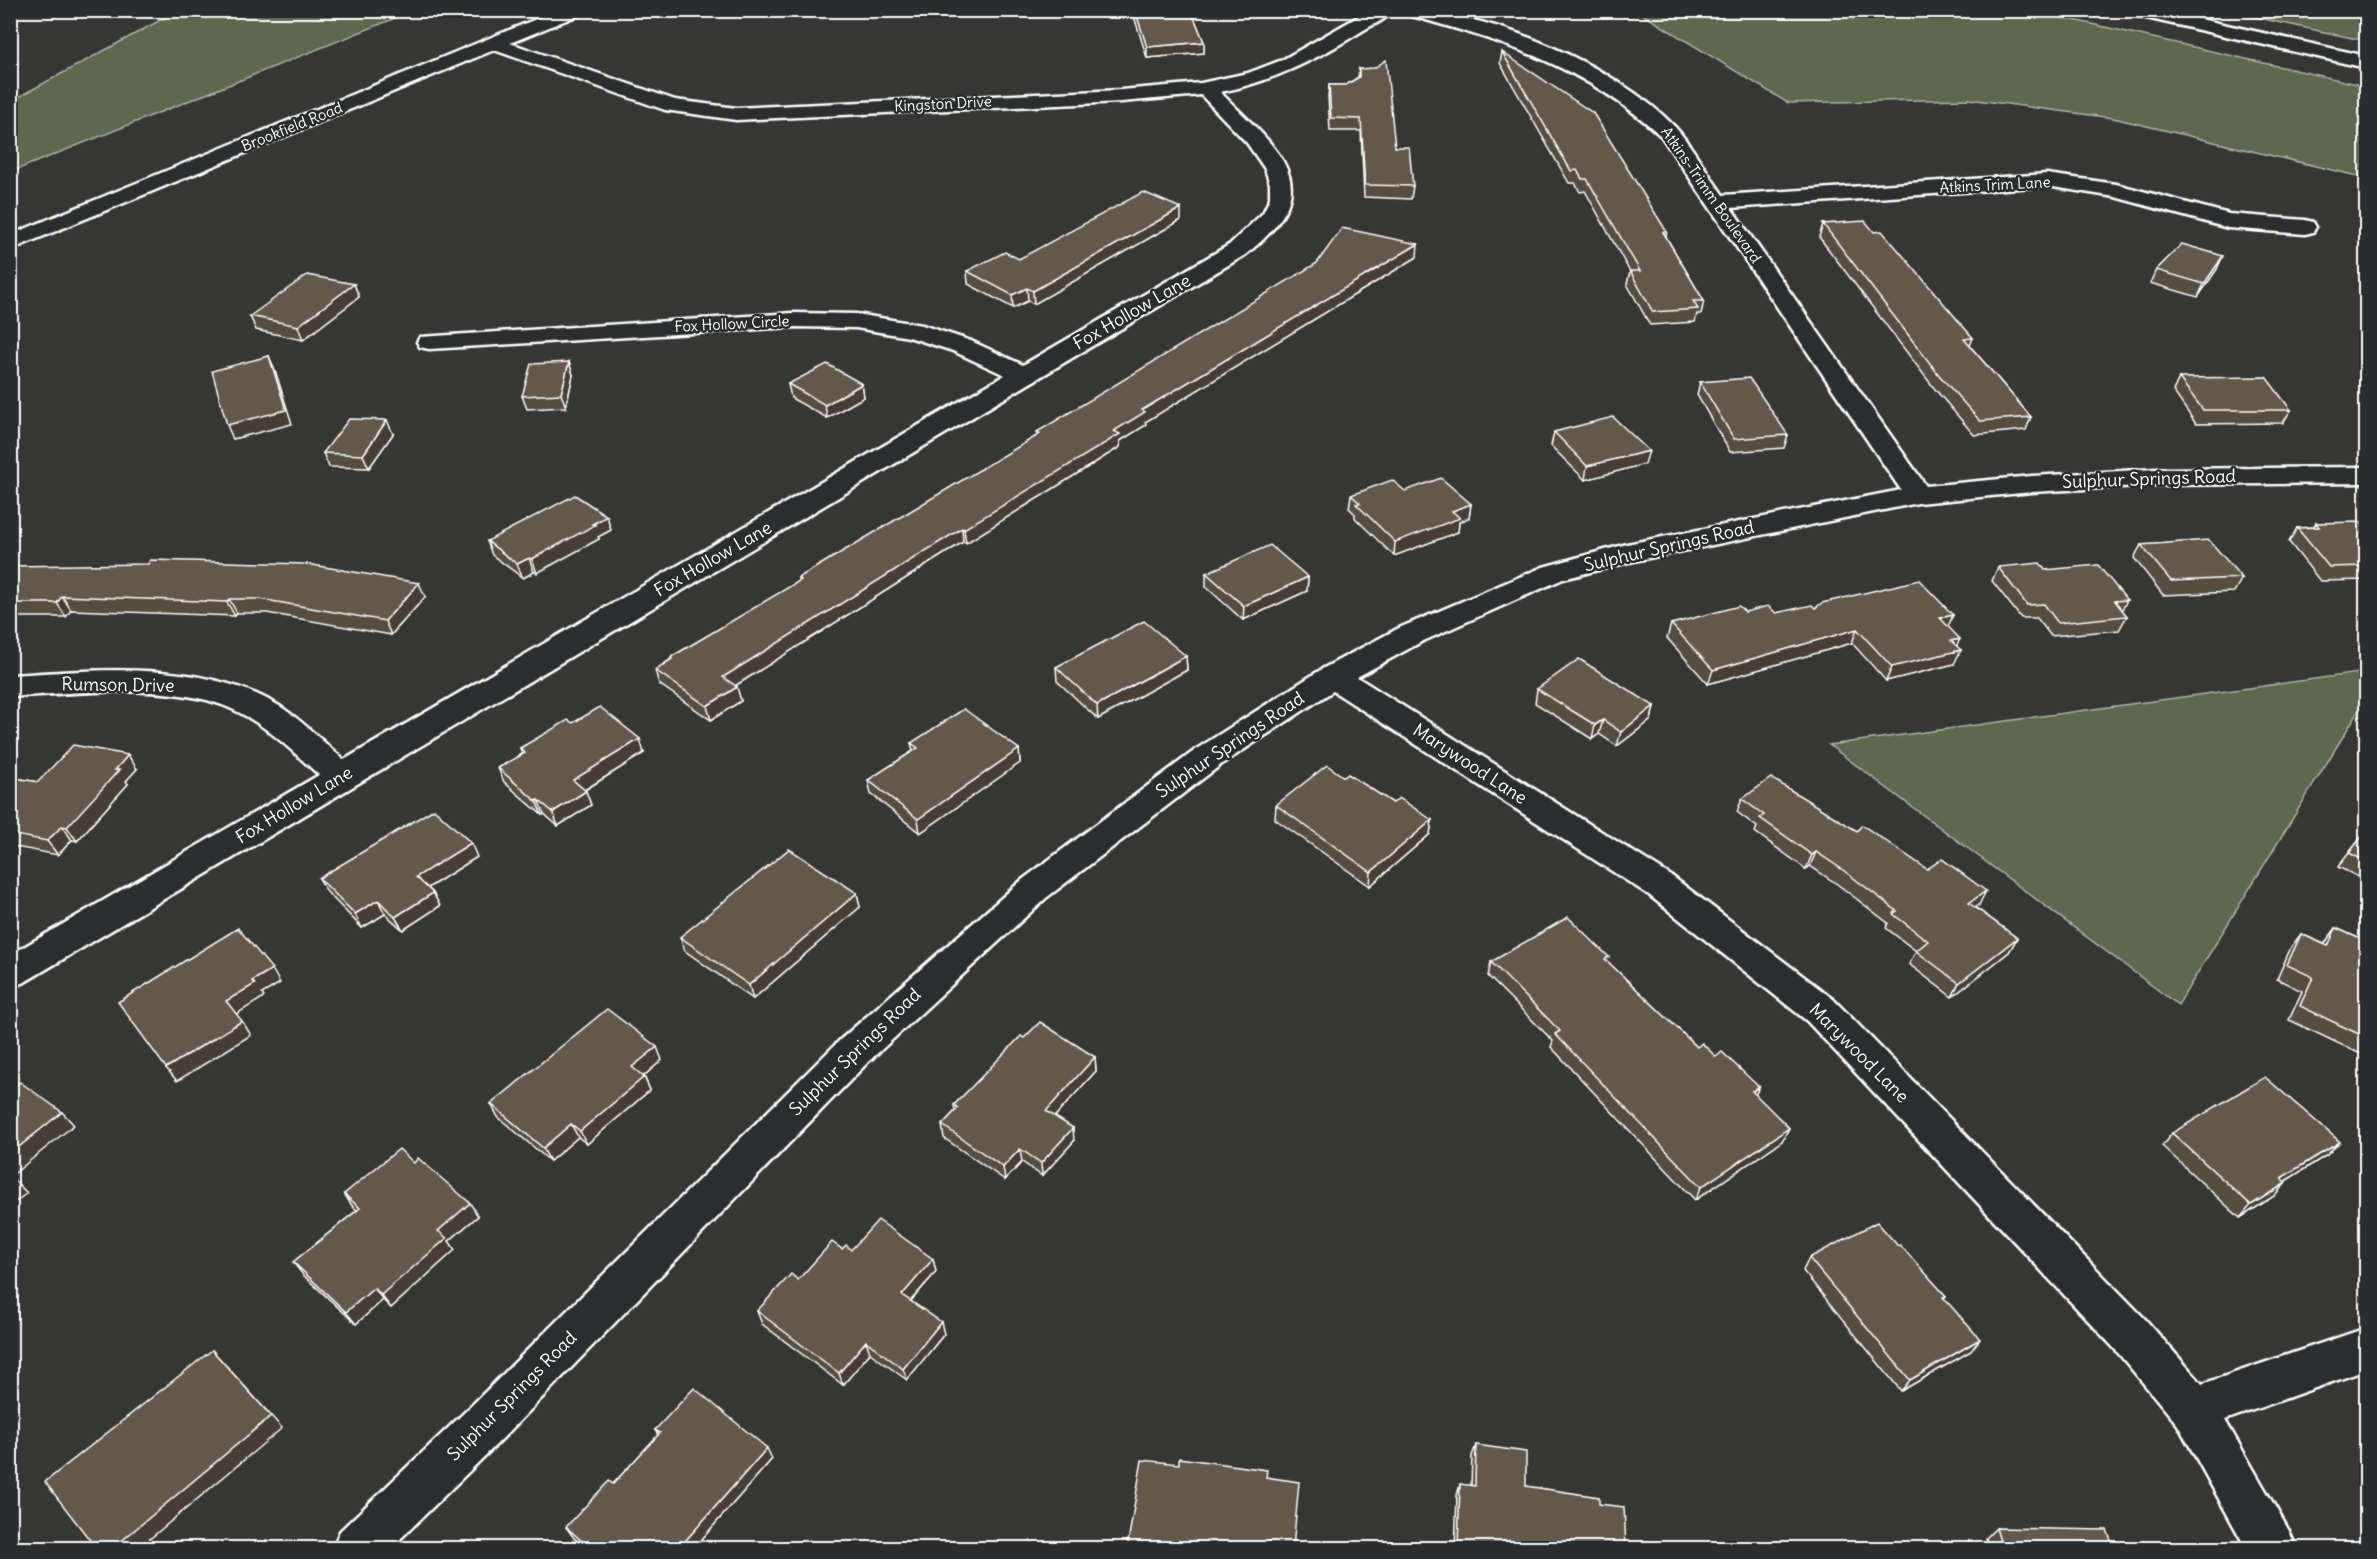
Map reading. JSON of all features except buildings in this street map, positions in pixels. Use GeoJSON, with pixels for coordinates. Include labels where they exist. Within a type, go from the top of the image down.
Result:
{"type":"FeatureCollection","features":[{"type":"Feature","properties":{"kind":"main road","name":"Brookfield Road"},"geometry":{"type":"LineString","coordinates":[[10,243],[574,10]]}},
{"type":"Feature","properties":{"kind":"main road","name":"Kingston Drive"},"geometry":{"type":"LineString","coordinates":[[494,44],[672,106],[736,114],[1135,95],[1205,88],[1284,67],[1306,57],[1384,10]]}},
{"type":"Feature","properties":{"kind":"main road","name":"Atkins-Trimm Boulevard"},"geometry":{"type":"LineString","coordinates":[[1411,10],[1470,26],[1547,52],[1584,68],[1622,91],[1648,111],[1669,134],[1717,202],[1918,495]]}},
{"type":"Feature","properties":{"kind":"main road"},"geometry":{"type":"LineString","coordinates":[[2133,10],[2367,62]]}},
{"type":"Feature","properties":{"kind":"main road","name":"Fox Hollow Lane"},"geometry":{"type":"LineString","coordinates":[[10,973],[1238,250],[1262,230],[1273,215],[1281,197],[1281,178],[1275,165],[1205,88]]}},
{"type":"Feature","properties":{"kind":"main road","name":"Atkins Trim Lane"},"geometry":{"type":"LineString","coordinates":[[1717,202],[2047,180],[2116,191],[2228,221],[2306,227]]}},
{"type":"Feature","properties":{"kind":"main road","name":"Fox Hollow Circle"},"geometry":{"type":"LineString","coordinates":[[429,342],[793,320],[856,321],[913,330],[946,340],[1025,375]]}},
{"type":"Feature","properties":{"kind":"main road","name":"Sulphur Springs Road"},"geometry":{"type":"LineString","coordinates":[[357,1548],[483,1426],[854,1051],[935,976],[1034,890],[1117,825],[1210,756],[1333,676],[1410,635],[1553,573],[1627,553],[1918,495],[2032,484],[2156,477],[2367,475]]}},
{"type":"Feature","properties":{"kind":"main road","name":"Marywood Lane"},"geometry":{"type":"LineString","coordinates":[[1333,676],[1661,886],[1820,1010],[2129,1333],[2194,1409],[2272,1548]]}},
{"type":"Feature","properties":{"kind":"main road","name":"Rumson Drive"},"geometry":{"type":"LineString","coordinates":[[10,686],[87,681],[139,682],[184,686],[226,696],[268,714],[343,777]]}},
{"type":"Feature","properties":{"kind":"main road"},"geometry":{"type":"LineString","coordinates":[[2194,1409],[2367,1349]]}},
{"type":"Feature","properties":{"kind":"green space"},"geometry":{"type":"Polygon","coordinates":[[[179,10],[413,11],[11,172],[11,101],[179,10]]]}},
{"type":"Feature","properties":{"kind":"green space"},"geometry":{"type":"Polygon","coordinates":[[[1637,11],[2034,11],[2366,86],[2366,178],[2113,118],[1969,99],[1788,103],[1637,11]]]}},
{"type":"Feature","properties":{"kind":"green space"},"geometry":{"type":"Polygon","coordinates":[[[2226,11],[2366,11],[2366,41],[2226,11]]]}},
{"type":"Feature","properties":{"kind":"green space"},"geometry":{"type":"Polygon","coordinates":[[[2366,672],[2366,699],[2178,1005],[1829,745],[2366,672]]]}}]}
